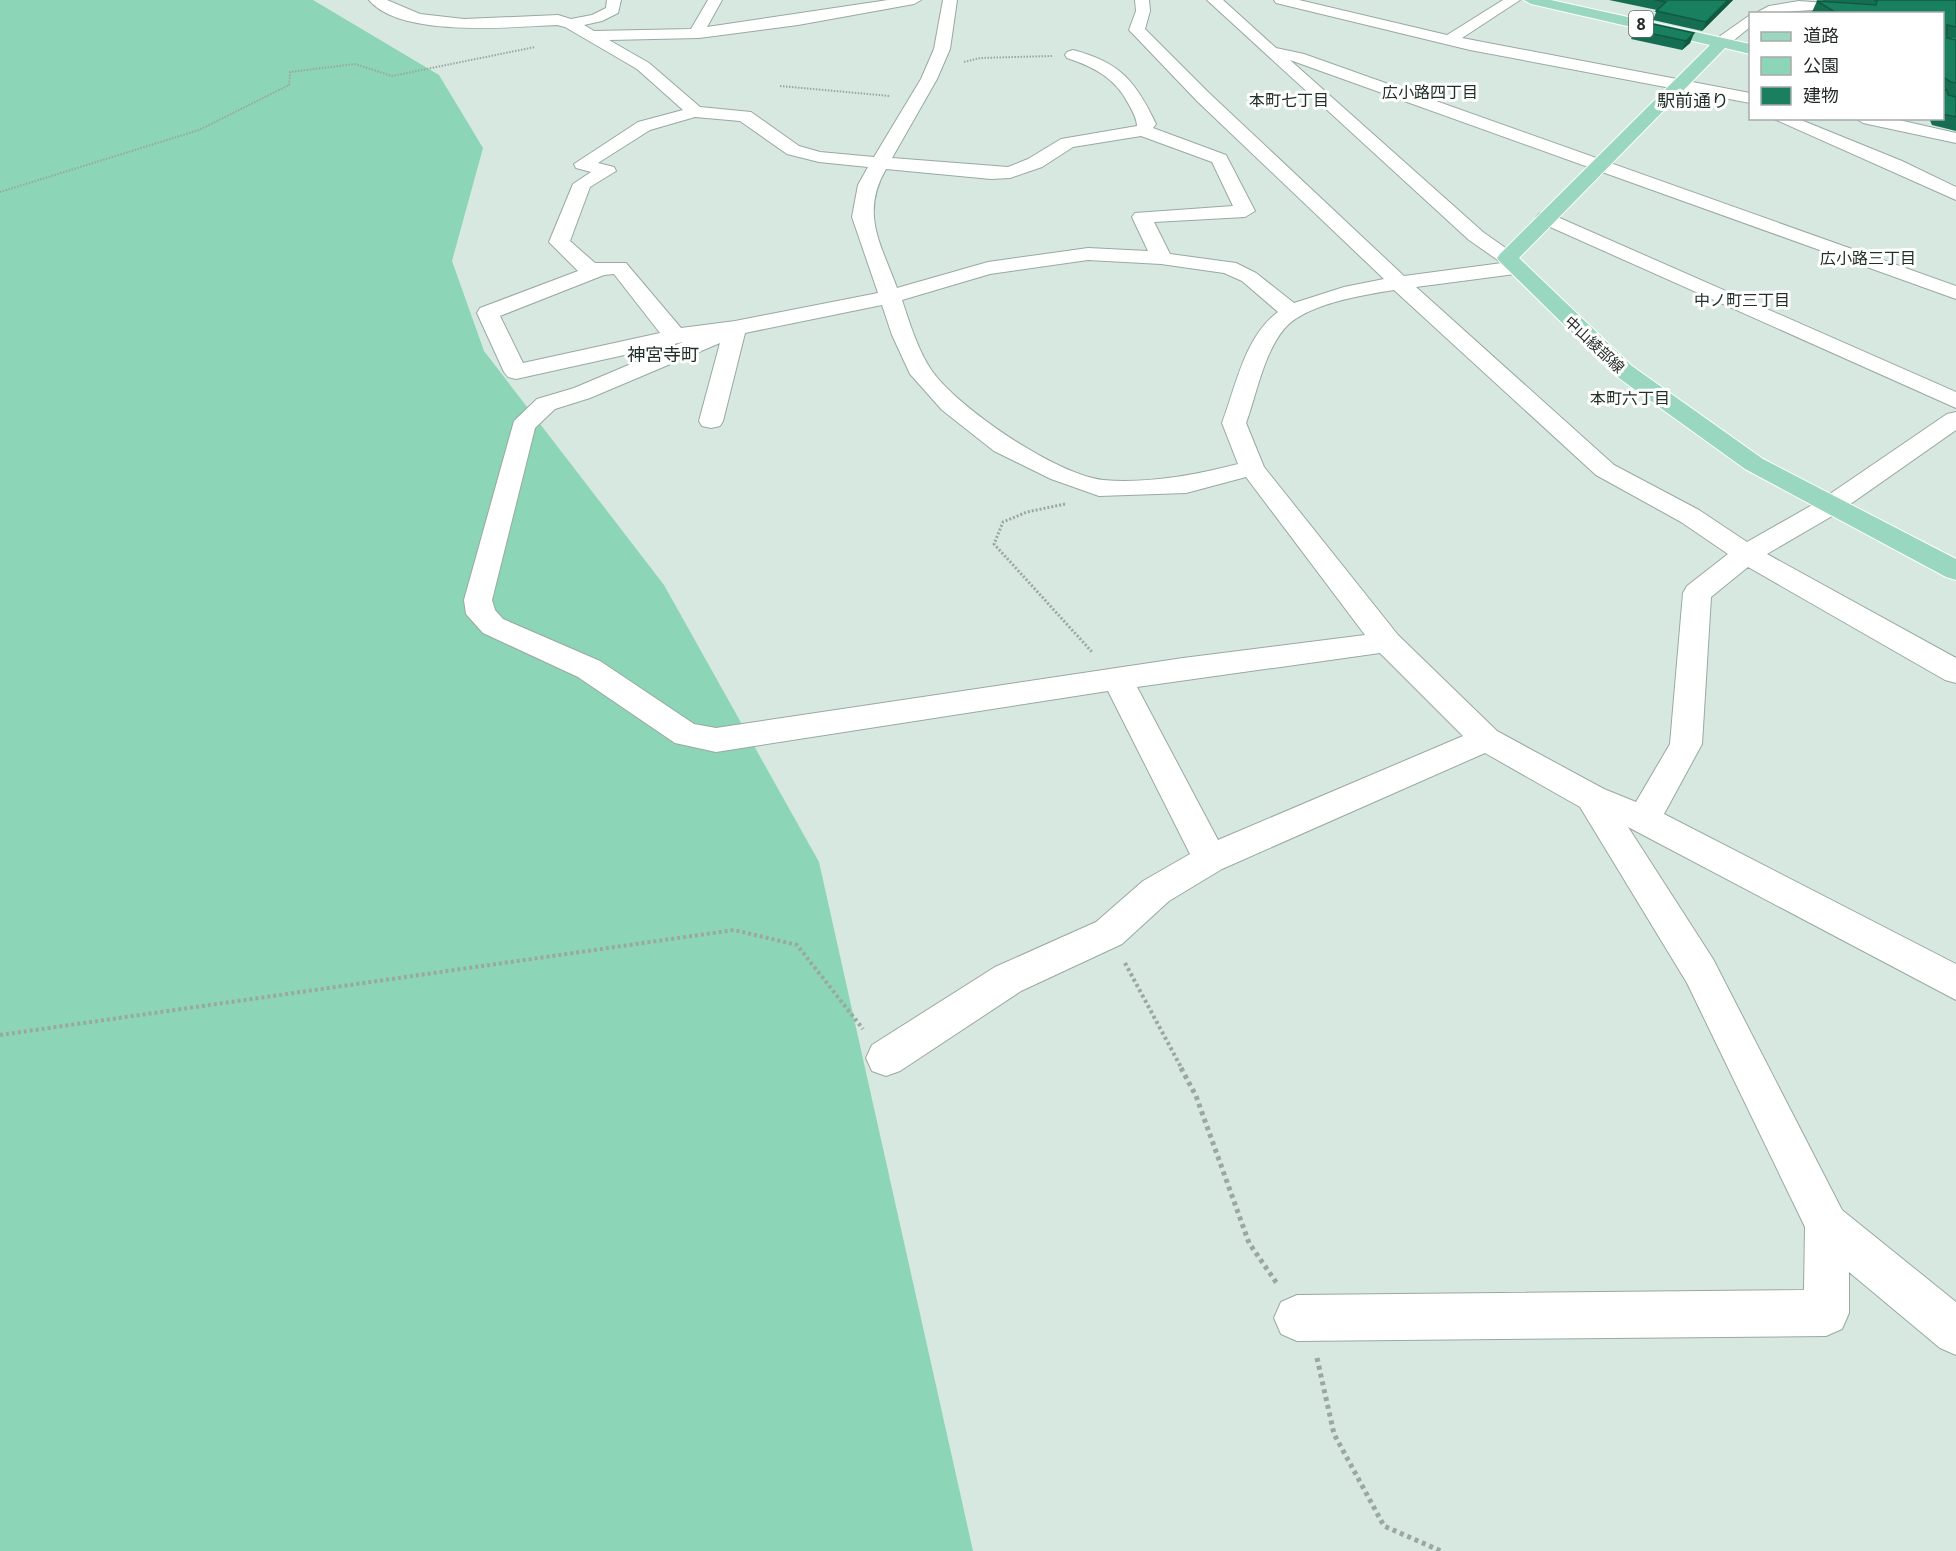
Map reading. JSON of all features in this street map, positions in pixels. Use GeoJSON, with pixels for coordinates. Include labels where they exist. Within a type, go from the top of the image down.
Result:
{"type":"FeatureCollection","features":[{"type":"Feature","properties":{"kind":"main road","name":"8"},"geometry":{"type":"LineString","coordinates":[[1531,0],[1749,49]]}},
{"type":"Feature","properties":{"kind":"main road"},"geometry":{"type":"LineString","coordinates":[[1511,263],[1546,218],[1722,42]]}},
{"type":"Feature","properties":{"kind":"main road","name":"中山綾部線"},"geometry":{"type":"LineString","coordinates":[[1511,263],[1624,371],[1754,464],[1956,571]]}},
{"type":"Feature","properties":{"kind":"street"},"geometry":{"type":"LineString","coordinates":[[376,0],[412,18],[464,22],[564,22],[597,18],[613,10],[614,0]]}},
{"type":"Feature","properties":{"kind":"street"},"geometry":{"type":"LineString","coordinates":[[699,33],[699,26],[715,0]]}},
{"type":"Feature","properties":{"kind":"street"},"geometry":{"type":"LineString","coordinates":[[591,36],[699,33],[798,20],[914,0]]}},
{"type":"Feature","properties":{"kind":"street"},"geometry":{"type":"LineString","coordinates":[[950,0],[942,49],[867,185],[862,217],[903,335],[922,374],[951,405],[1003,446],[1088,485],[1099,488],[1186,485],[1252,468]]}},
{"type":"Feature","properties":{"kind":"street"},"geometry":{"type":"LineString","coordinates":[[1214,0],[1476,236],[1511,263]]}},
{"type":"Feature","properties":{"kind":"street"},"geometry":{"type":"LineString","coordinates":[[1281,0],[1449,40],[1749,98]]}},
{"type":"Feature","properties":{"kind":"street"},"geometry":{"type":"LineString","coordinates":[[1449,40],[1513,0]]}},
{"type":"Feature","properties":{"kind":"street"},"geometry":{"type":"LineString","coordinates":[[1774,7],[1818,4],[1855,12]]}},
{"type":"Feature","properties":{"kind":"street"},"geometry":{"type":"LineString","coordinates":[[1142,6],[1137,30],[1203,97],[1377,259],[1398,282],[1605,470],[1690,516],[1746,554],[1956,672]]}},
{"type":"Feature","properties":{"kind":"street"},"geometry":{"type":"LineString","coordinates":[[779,9],[798,20]]}},
{"type":"Feature","properties":{"kind":"street"},"geometry":{"type":"LineString","coordinates":[[540,12],[591,36],[643,66],[695,112]]}},
{"type":"Feature","properties":{"kind":"street"},"geometry":{"type":"LineString","coordinates":[[1722,42],[1749,21]]}},
{"type":"Feature","properties":{"kind":"street"},"geometry":{"type":"LineString","coordinates":[[1722,42],[1747,44],[1749,42]]}},
{"type":"Feature","properties":{"kind":"street"},"geometry":{"type":"LineString","coordinates":[[1269,51],[1298,57],[1956,293]]}},
{"type":"Feature","properties":{"kind":"street"},"geometry":{"type":"LineString","coordinates":[[1073,55],[1114,72],[1130,87],[1147,124],[1143,130]]}},
{"type":"Feature","properties":{"kind":"street"},"geometry":{"type":"LineString","coordinates":[[1714,91],[1749,107]]}},
{"type":"Feature","properties":{"kind":"street"},"geometry":{"type":"LineString","coordinates":[[596,271],[586,267],[559,242],[582,184],[607,171],[583,164],[644,126],[695,112],[745,116],[794,150],[819,157],[991,173],[1010,172],[1035,163],[1067,143],[1143,130],[1220,159],[1245,211],[1142,217],[1162,258]]}},
{"type":"Feature","properties":{"kind":"street"},"geometry":{"type":"LineString","coordinates":[[1785,120],[1895,165],[1956,194]]}},
{"type":"Feature","properties":{"kind":"street"},"geometry":{"type":"LineString","coordinates":[[1872,120],[1956,138]]}},
{"type":"Feature","properties":{"kind":"street"},"geometry":{"type":"LineString","coordinates":[[1546,218],[1956,400]]}},
{"type":"Feature","properties":{"kind":"street"},"geometry":{"type":"LineString","coordinates":[[675,336],[619,267],[596,271],[488,313],[516,372],[675,336],[735,328],[890,297],[988,268],[1048,257],[1088,254],[1162,258],[1196,265],[1229,267],[1249,277],[1292,312]]}},
{"type":"Feature","properties":{"kind":"street"},"geometry":{"type":"LineString","coordinates":[[1511,263],[1398,282],[1313,301],[1278,321],[1260,351],[1234,423],[1252,468],[1387,642],[1486,740],[1592,798],[1644,819],[1956,983]]}},
{"type":"Feature","properties":{"kind":"street"},"geometry":{"type":"LineString","coordinates":[[711,421],[735,328]]}},
{"type":"Feature","properties":{"kind":"street"},"geometry":{"type":"LineString","coordinates":[[735,328],[582,393],[546,404],[523,426],[478,600],[481,614],[493,626],[589,669],[686,735],[716,740],[1387,642]]}},
{"type":"Feature","properties":{"kind":"street"},"geometry":{"type":"LineString","coordinates":[[1644,819],[1686,744],[1696,593],[1746,554],[1830,506],[1956,418]]}},
{"type":"Feature","properties":{"kind":"street"},"geometry":{"type":"LineString","coordinates":[[1118,680],[1210,859]]}},
{"type":"Feature","properties":{"kind":"street"},"geometry":{"type":"LineString","coordinates":[[886,1058],[1008,980],[1109,933],[1156,891],[1210,859],[1486,740]]}},
{"type":"Feature","properties":{"kind":"street"},"geometry":{"type":"LineString","coordinates":[[1592,798],[1700,971],[1827,1226],[1956,1332]]}},
{"type":"Feature","properties":{"kind":"street"},"geometry":{"type":"LineString","coordinates":[[1297,1318],[1826,1313],[1827,1226]]}},
{"type":"Feature","properties":{"kind":"path"},"geometry":{"type":"LineString","coordinates":[[0,192],[199,130],[289,85],[290,72],[355,64],[392,76],[591,36]]}},
{"type":"Feature","properties":{"kind":"path"},"geometry":{"type":"LineString","coordinates":[[936,63],[968,62],[980,58],[1073,55]]}},
{"type":"Feature","properties":{"kind":"path"},"geometry":{"type":"LineString","coordinates":[[780,86],[917,98]]}},
{"type":"Feature","properties":{"kind":"path"},"geometry":{"type":"LineString","coordinates":[[1088,485],[1068,503],[1027,512],[1003,522],[994,544],[1118,680]]}},
{"type":"Feature","properties":{"kind":"path"},"geometry":{"type":"LineString","coordinates":[[0,1035],[734,930],[797,945],[886,1058]]}},
{"type":"Feature","properties":{"kind":"path"},"geometry":{"type":"LineString","coordinates":[[1109,933],[1196,1096],[1249,1243],[1286,1296],[1318,1359],[1334,1434],[1384,1526],[1441,1551]]}},
{"type":"Feature","properties":{"kind":"green space"},"geometry":{"type":"Polygon","coordinates":[[[0,0],[313,0],[439,75],[483,148],[452,261],[484,351],[664,585],[819,862],[973,1551],[0,1551],[0,0]]]}},
{"type":"Feature","properties":{"kind":"building"},"geometry":{"type":"Polygon","coordinates":[[[1655,0],[1728,0],[1706,22],[1656,11],[1666,2],[1655,0]]]}},
{"type":"Feature","properties":{"kind":"building"},"geometry":{"type":"Polygon","coordinates":[[[1874,0],[1956,0],[1956,27],[1947,25],[1947,38],[1956,40],[1956,83],[1944,77],[1944,12],[1835,12],[1817,1],[1876,5],[1877,1],[1874,0]]]}},
{"type":"Feature","properties":{"kind":"building"},"geometry":{"type":"Polygon","coordinates":[[[1644,22],[1694,33],[1686,41],[1635,30],[1644,22]]]}},
{"type":"Feature","properties":{"kind":"building"},"geometry":{"type":"Polygon","coordinates":[[[1944,90],[1947,90],[1948,95],[1956,97],[1956,117],[1944,114],[1944,90]]]}},
{"type":"Feature","properties":{"kind":"district","name":"広小路四丁目"},"geometry":{"type":"Point","coordinates":[1430,92]}},
{"type":"Feature","properties":{"kind":"district","name":"本町七丁目"},"geometry":{"type":"Point","coordinates":[1289,100]}},
{"type":"Feature","properties":{"kind":"district","name":"駅前通り"},"geometry":{"type":"Point","coordinates":[1693,100]}},
{"type":"Feature","properties":{"kind":"district","name":"広小路三丁目"},"geometry":{"type":"Point","coordinates":[1868,258]}},
{"type":"Feature","properties":{"kind":"district","name":"中ノ町三丁目"},"geometry":{"type":"Point","coordinates":[1742,300]}},
{"type":"Feature","properties":{"kind":"district","name":"神宮寺町"},"geometry":{"type":"Point","coordinates":[663,354]}},
{"type":"Feature","properties":{"kind":"district","name":"本町六丁目"},"geometry":{"type":"Point","coordinates":[1630,398]}}]}
